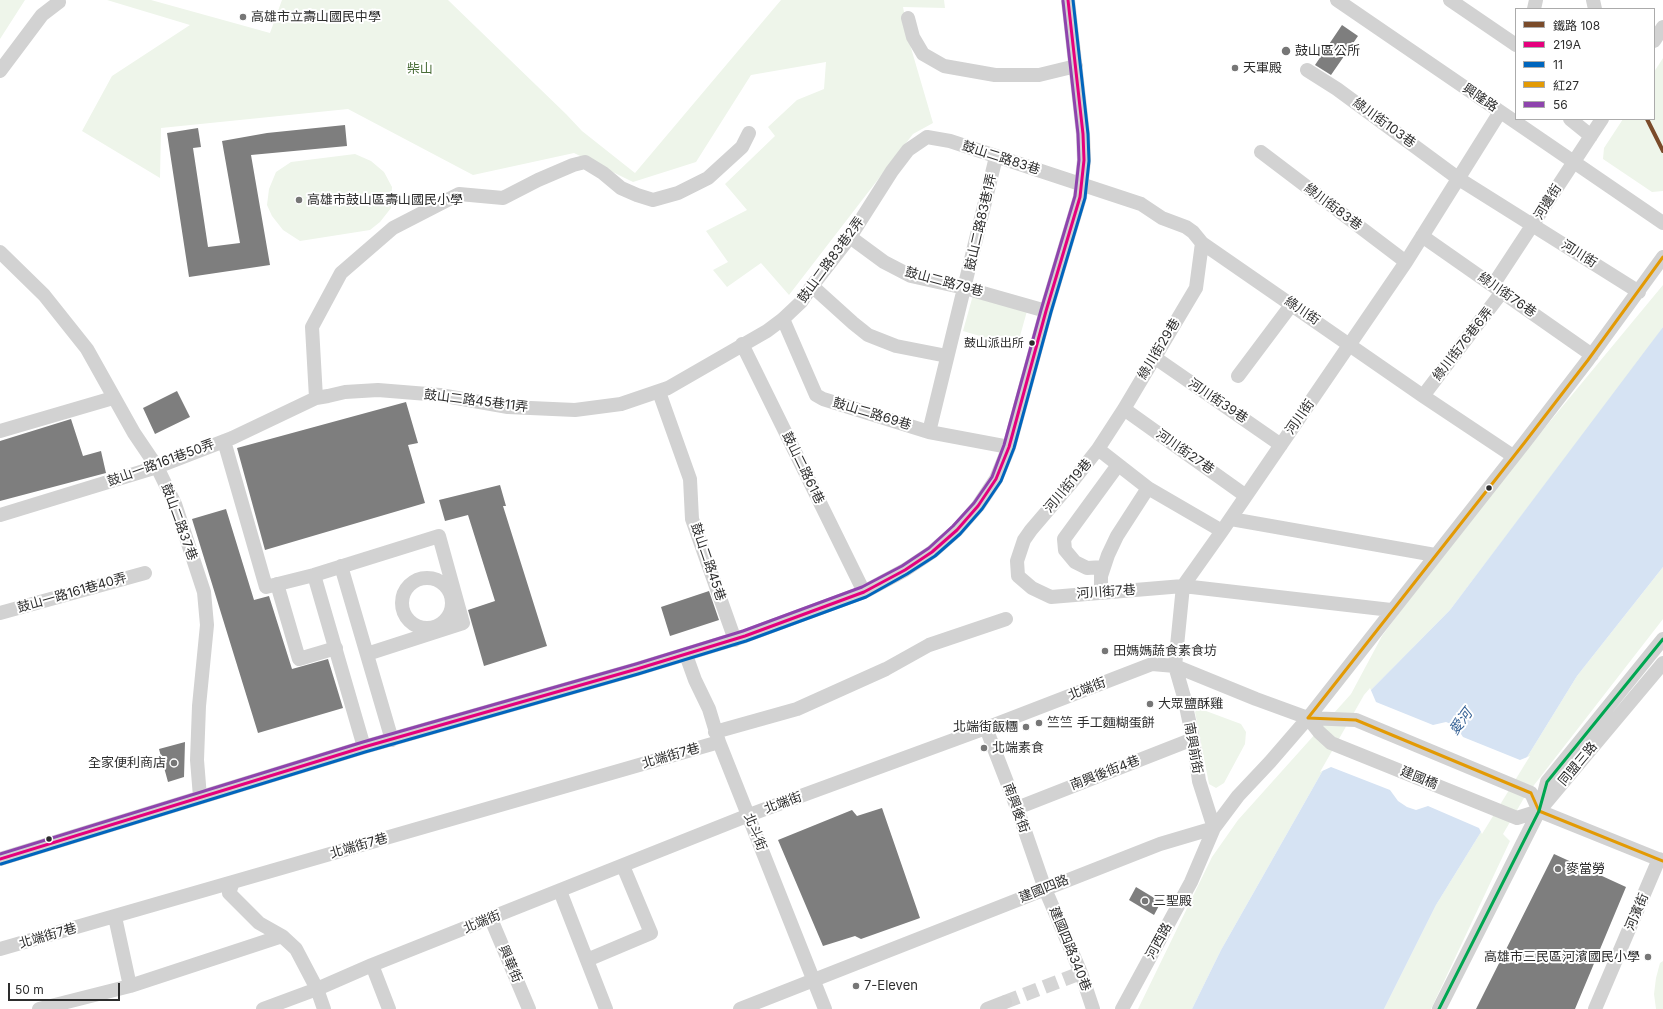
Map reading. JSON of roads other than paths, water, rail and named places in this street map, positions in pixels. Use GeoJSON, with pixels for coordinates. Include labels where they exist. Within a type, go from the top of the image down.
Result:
{"type":"FeatureCollection","features":[{"type":"Feature","properties":{"kind":"street"},"geometry":{"type":"LineString","coordinates":[[0,859],[364,747],[735,640],[864,592],[905,570],[932,552],[956,530],[978,506],[996,479],[1009,446],[1046,311],[1073,221],[1082,184],[1083,134],[1068,0]]}},
{"type":"Feature","properties":{"kind":"street"},"geometry":{"type":"LineString","coordinates":[[1450,0],[1515,44]]}},
{"type":"Feature","properties":{"kind":"street","name":"興隆路"},"geometry":{"type":"LineString","coordinates":[[1341,1],[1663,223]]}},
{"type":"Feature","properties":{"kind":"street"},"geometry":{"type":"LineString","coordinates":[[2,63],[42,16],[59,2]]}},
{"type":"Feature","properties":{"kind":"street"},"geometry":{"type":"LineString","coordinates":[[908,18],[913,37],[923,54],[944,66],[995,75],[1039,75],[1076,66]]}},
{"type":"Feature","properties":{"kind":"street"},"geometry":{"type":"LineString","coordinates":[[1655,39],[1663,27]]}},
{"type":"Feature","properties":{"kind":"street","name":"綠川街103巷"},"geometry":{"type":"LineString","coordinates":[[1307,70],[1337,89],[1459,179]]}},
{"type":"Feature","properties":{"kind":"street","name":"河川街"},"geometry":{"type":"LineString","coordinates":[[1174,666],[1183,586],[1231,519],[1406,262],[1500,112]]}},
{"type":"Feature","properties":{"kind":"street"},"geometry":{"type":"LineString","coordinates":[[1571,120],[1591,136]]}},
{"type":"Feature","properties":{"kind":"street","name":"河邊街"},"geometry":{"type":"LineString","coordinates":[[1498,289],[1534,226],[1601,120]]}},
{"type":"Feature","properties":{"kind":"street"},"geometry":{"type":"LineString","coordinates":[[316,398],[312,327],[342,273],[393,228],[459,194],[503,198],[538,180],[573,165],[585,162],[603,173],[621,188],[636,195],[653,200],[678,193],[708,178],[742,147],[748,133]]}},
{"type":"Feature","properties":{"kind":"street","name":"鼓山二路83巷"},"geometry":{"type":"LineString","coordinates":[[919,142],[927,137],[950,141],[1082,184]]}},
{"type":"Feature","properties":{"kind":"street","name":"鼓山二路83巷2弄"},"geometry":{"type":"LineString","coordinates":[[658,392],[675,384],[783,319],[801,302],[850,237],[892,171],[908,150],[919,142]]}},
{"type":"Feature","properties":{"kind":"street","name":"綠川街83巷"},"geometry":{"type":"LineString","coordinates":[[1261,152],[1406,262]]}},
{"type":"Feature","properties":{"kind":"street","name":"鼓山二路83巷1弄"},"geometry":{"type":"LineString","coordinates":[[929,432],[996,157]]}},
{"type":"Feature","properties":{"kind":"street","name":"河川街"},"geometry":{"type":"LineString","coordinates":[[1459,179],[1639,292]]}},
{"type":"Feature","properties":{"kind":"street","name":"綠川街"},"geometry":{"type":"LineString","coordinates":[[1082,184],[1141,204],[1162,218],[1192,232],[1202,243],[1350,344],[1423,396],[1513,456]]}},
{"type":"Feature","properties":{"kind":"street","name":"綠川街76巷"},"geometry":{"type":"LineString","coordinates":[[1422,236],[1592,355]]}},
{"type":"Feature","properties":{"kind":"street","name":"鼓山二路79巷"},"geometry":{"type":"LineString","coordinates":[[850,237],[884,262],[911,276],[965,288],[1046,311]]}},
{"type":"Feature","properties":{"kind":"street","name":"綠川街29巷"},"geometry":{"type":"LineString","coordinates":[[1098,449],[1124,409],[1196,288],[1202,243]]}},
{"type":"Feature","properties":{"kind":"street","name":"鼓山二路37巷"},"geometry":{"type":"LineString","coordinates":[[0,252],[44,295],[87,349],[113,398],[134,433],[158,468],[175,504],[204,592],[207,625],[199,706],[198,760],[200,797]]}},
{"type":"Feature","properties":{"kind":"street"},"geometry":{"type":"LineString","coordinates":[[1214,828],[1238,796],[1308,718],[1592,355],[1663,257]]}},
{"type":"Feature","properties":{"kind":"street"},"geometry":{"type":"LineString","coordinates":[[812,286],[853,324],[868,335],[896,346],[947,356]]}},
{"type":"Feature","properties":{"kind":"street","name":"綠川街76巷6弄"},"geometry":{"type":"LineString","coordinates":[[1423,396],[1498,289]]}},
{"type":"Feature","properties":{"kind":"street"},"geometry":{"type":"LineString","coordinates":[[1238,376],[1292,304]]}},
{"type":"Feature","properties":{"kind":"street","name":"鼓山二路69巷"},"geometry":{"type":"LineString","coordinates":[[783,319],[816,395],[823,399],[929,432],[1009,446]]}},
{"type":"Feature","properties":{"kind":"street","name":"鼓山二路61巷"},"geometry":{"type":"LineString","coordinates":[[742,344],[864,592]]}},
{"type":"Feature","properties":{"kind":"street","name":"河川街39巷"},"geometry":{"type":"LineString","coordinates":[[1154,357],[1281,445]]}},
{"type":"Feature","properties":{"kind":"street","name":"鼓山二路45巷11弄"},"geometry":{"type":"LineString","coordinates":[[316,398],[345,392],[378,390],[440,395],[508,407],[575,410],[621,404],[658,392]]}},
{"type":"Feature","properties":{"kind":"street","name":"鼓山二路45巷"},"geometry":{"type":"LineString","coordinates":[[658,392],[690,479],[692,519],[735,640]]}},
{"type":"Feature","properties":{"kind":"street"},"geometry":{"type":"LineString","coordinates":[[0,431],[113,398]]}},
{"type":"Feature","properties":{"kind":"street","name":"鼓山一路161巷50弄"},"geometry":{"type":"LineString","coordinates":[[0,515],[158,468],[224,441],[316,398]]}},
{"type":"Feature","properties":{"kind":"street","name":"河川街27巷"},"geometry":{"type":"LineString","coordinates":[[1124,409],[1246,496]]}},
{"type":"Feature","properties":{"kind":"street"},"geometry":{"type":"LineString","coordinates":[[224,441],[266,587],[314,575],[439,536],[449,586],[463,622],[438,628],[367,654]]}},
{"type":"Feature","properties":{"kind":"street","name":"河川街19巷"},"geometry":{"type":"LineString","coordinates":[[1032,588],[1018,576],[1017,561],[1024,540],[1098,449],[1148,488],[1222,531]]}},
{"type":"Feature","properties":{"kind":"street"},"geometry":{"type":"LineString","coordinates":[[1104,568],[1087,568],[1075,562],[1065,550],[1064,539],[1118,464]]}},
{"type":"Feature","properties":{"kind":"street"},"geometry":{"type":"LineString","coordinates":[[1101,592],[1101,576],[1117,536],[1148,488]]}},
{"type":"Feature","properties":{"kind":"street"},"geometry":{"type":"LineString","coordinates":[[1231,519],[1435,555]]}},
{"type":"Feature","properties":{"kind":"street"},"geometry":{"type":"LineString","coordinates":[[341,566],[392,740]]}},
{"type":"Feature","properties":{"kind":"street","name":"鼓山一路161巷40弄"},"geometry":{"type":"LineString","coordinates":[[0,613],[145,572]]}},
{"type":"Feature","properties":{"kind":"street"},"geometry":{"type":"LineString","coordinates":[[314,575],[364,747]]}},
{"type":"Feature","properties":{"kind":"street"},"geometry":{"type":"LineString","coordinates":[[438,628],[419,627],[412,623],[403,610],[402,602],[404,593],[415,581],[424,579],[432,579],[449,586]]}},
{"type":"Feature","properties":{"kind":"street"},"geometry":{"type":"LineString","coordinates":[[277,584],[299,659],[336,648]]}},
{"type":"Feature","properties":{"kind":"street","name":"河川街7巷"},"geometry":{"type":"LineString","coordinates":[[1032,588],[1051,597],[1183,586],[1391,610]]}},
{"type":"Feature","properties":{"kind":"street","name":"北端街7巷"},"geometry":{"type":"LineString","coordinates":[[0,949],[115,917],[717,737],[797,709],[886,669],[929,645],[1006,619]]}},
{"type":"Feature","properties":{"kind":"street","name":"同盟三路"},"geometry":{"type":"LineString","coordinates":[[1539,811],[1547,782],[1663,639]]}},
{"type":"Feature","properties":{"kind":"street","name":"北斗街"},"geometry":{"type":"LineString","coordinates":[[686,655],[709,708],[717,737],[825,1009]]}},
{"type":"Feature","properties":{"kind":"street","name":"同盟三路"},"geometry":{"type":"LineString","coordinates":[[1539,811],[1663,663]]}},
{"type":"Feature","properties":{"kind":"street","name":"北端街"},"geometry":{"type":"LineString","coordinates":[[263,1009],[318,989],[372,965],[749,816],[986,728],[1152,664],[1174,666],[1308,718]]}},
{"type":"Feature","properties":{"kind":"street","name":"南興前街"},"geometry":{"type":"LineString","coordinates":[[1174,666],[1184,697],[1193,739],[1199,781],[1214,828]]}},
{"type":"Feature","properties":{"kind":"street"},"geometry":{"type":"LineString","coordinates":[[1308,718],[1356,720],[1532,793],[1539,811],[1661,860]]}},
{"type":"Feature","properties":{"kind":"street","name":"建國橋"},"geometry":{"type":"LineString","coordinates":[[1308,718],[1319,732],[1331,743],[1501,812],[1517,818],[1539,811]]}},
{"type":"Feature","properties":{"kind":"street","name":"南興後街"},"geometry":{"type":"LineString","coordinates":[[986,728],[1045,889]]}},
{"type":"Feature","properties":{"kind":"street","name":"南興後街4巷"},"geometry":{"type":"LineString","coordinates":[[1016,808],[1193,739]]}},
{"type":"Feature","properties":{"kind":"street"},"geometry":{"type":"LineString","coordinates":[[1439,1009],[1539,811]]}},
{"type":"Feature","properties":{"kind":"street","name":"建國四路"},"geometry":{"type":"LineString","coordinates":[[740,1009],[1160,844],[1214,828]]}},
{"type":"Feature","properties":{"kind":"street","name":"河西路"},"geometry":{"type":"LineString","coordinates":[[1122,1009],[1191,882],[1214,828]]}},
{"type":"Feature","properties":{"kind":"street","name":"河濱街"},"geometry":{"type":"LineString","coordinates":[[1595,1009],[1661,860]]}},
{"type":"Feature","properties":{"kind":"street"},"geometry":{"type":"LineString","coordinates":[[587,960],[651,933],[623,866]]}},
{"type":"Feature","properties":{"kind":"street"},"geometry":{"type":"LineString","coordinates":[[233,882],[229,893],[259,923],[282,936],[296,949],[318,989],[324,1009]]}},
{"type":"Feature","properties":{"kind":"street","name":"建國四路340巷"},"geometry":{"type":"LineString","coordinates":[[1045,889],[1081,973],[1093,1009]]}},
{"type":"Feature","properties":{"kind":"street"},"geometry":{"type":"LineString","coordinates":[[560,890],[606,1009]]}},
{"type":"Feature","properties":{"kind":"street"},"geometry":{"type":"LineString","coordinates":[[115,917],[130,986]]}},
{"type":"Feature","properties":{"kind":"street","name":"興華街"},"geometry":{"type":"LineString","coordinates":[[491,919],[529,1009]]}},
{"type":"Feature","properties":{"kind":"street"},"geometry":{"type":"LineString","coordinates":[[40,1009],[130,986],[282,936]]}},
{"type":"Feature","properties":{"kind":"street"},"geometry":{"type":"LineString","coordinates":[[372,965],[389,1009]]}},
{"type":"Feature","properties":{"kind":"street"},"geometry":{"type":"LineString","coordinates":[[987,1009],[1006,1002]]}},
{"type":"Feature","properties":{"kind":"water","name":"愛河"},"geometry":{"type":"Polygon","coordinates":[[[1663,327],[1663,567],[1577,676],[1436,905],[1384,1009],[1192,1009],[1221,950],[1365,696],[1450,610],[1663,327]]]}},
{"type":"Feature","properties":{"kind":"tunnel"},"geometry":{"type":"LineString","coordinates":[[1005,1002],[1081,973]]}},
{"type":"Feature","properties":{"kind":"rail line","name":"108"},"geometry":{"type":"LineString","coordinates":[[1648,120],[1663,151]]}},
{"type":"Feature","properties":{"kind":"place","name":"高雄市立壽山國民中學"},"geometry":{"type":"Point","coordinates":[243,17]}},
{"type":"Feature","properties":{"kind":"place","name":"鼓山區公所"},"geometry":{"type":"Point","coordinates":[1286,51]}},
{"type":"Feature","properties":{"kind":"place","name":"天軍殿"},"geometry":{"type":"Point","coordinates":[1235,68]}},
{"type":"Feature","properties":{"kind":"place","name":"高雄市鼓山區壽山國民小學"},"geometry":{"type":"Point","coordinates":[299,200]}},
{"type":"Feature","properties":{"kind":"place","name":"鼓山派出所"},"geometry":{"type":"Point","coordinates":[1032,343]}},
{"type":"Feature","properties":{"kind":"place","name":"田媽媽蔬食素食坊"},"geometry":{"type":"Point","coordinates":[1105,651]}},
{"type":"Feature","properties":{"kind":"place","name":"大眾鹽酥雞"},"geometry":{"type":"Point","coordinates":[1150,704]}},
{"type":"Feature","properties":{"kind":"place","name":"竺竺 手工麵糊蛋餅"},"geometry":{"type":"Point","coordinates":[1039,723]}},
{"type":"Feature","properties":{"kind":"place","name":"北端街飯糰"},"geometry":{"type":"Point","coordinates":[1026,727]}},
{"type":"Feature","properties":{"kind":"place","name":"北端素食"},"geometry":{"type":"Point","coordinates":[984,748]}},
{"type":"Feature","properties":{"kind":"place","name":"全家便利商店"},"geometry":{"type":"Point","coordinates":[174,763]}},
{"type":"Feature","properties":{"kind":"place","name":"麥當勞"},"geometry":{"type":"Point","coordinates":[1558,869]}},
{"type":"Feature","properties":{"kind":"place","name":"三聖殿"},"geometry":{"type":"Point","coordinates":[1145,901]}},
{"type":"Feature","properties":{"kind":"place","name":"高雄市三民區河濱國民小學"},"geometry":{"type":"Point","coordinates":[1648,957]}},
{"type":"Feature","properties":{"kind":"place","name":"7-Eleven"},"geometry":{"type":"Point","coordinates":[856,986]}},
{"type":"Feature","properties":{"kind":"park label","name":"柴山"},"geometry":{"type":"Point","coordinates":[420,69]}}]}
